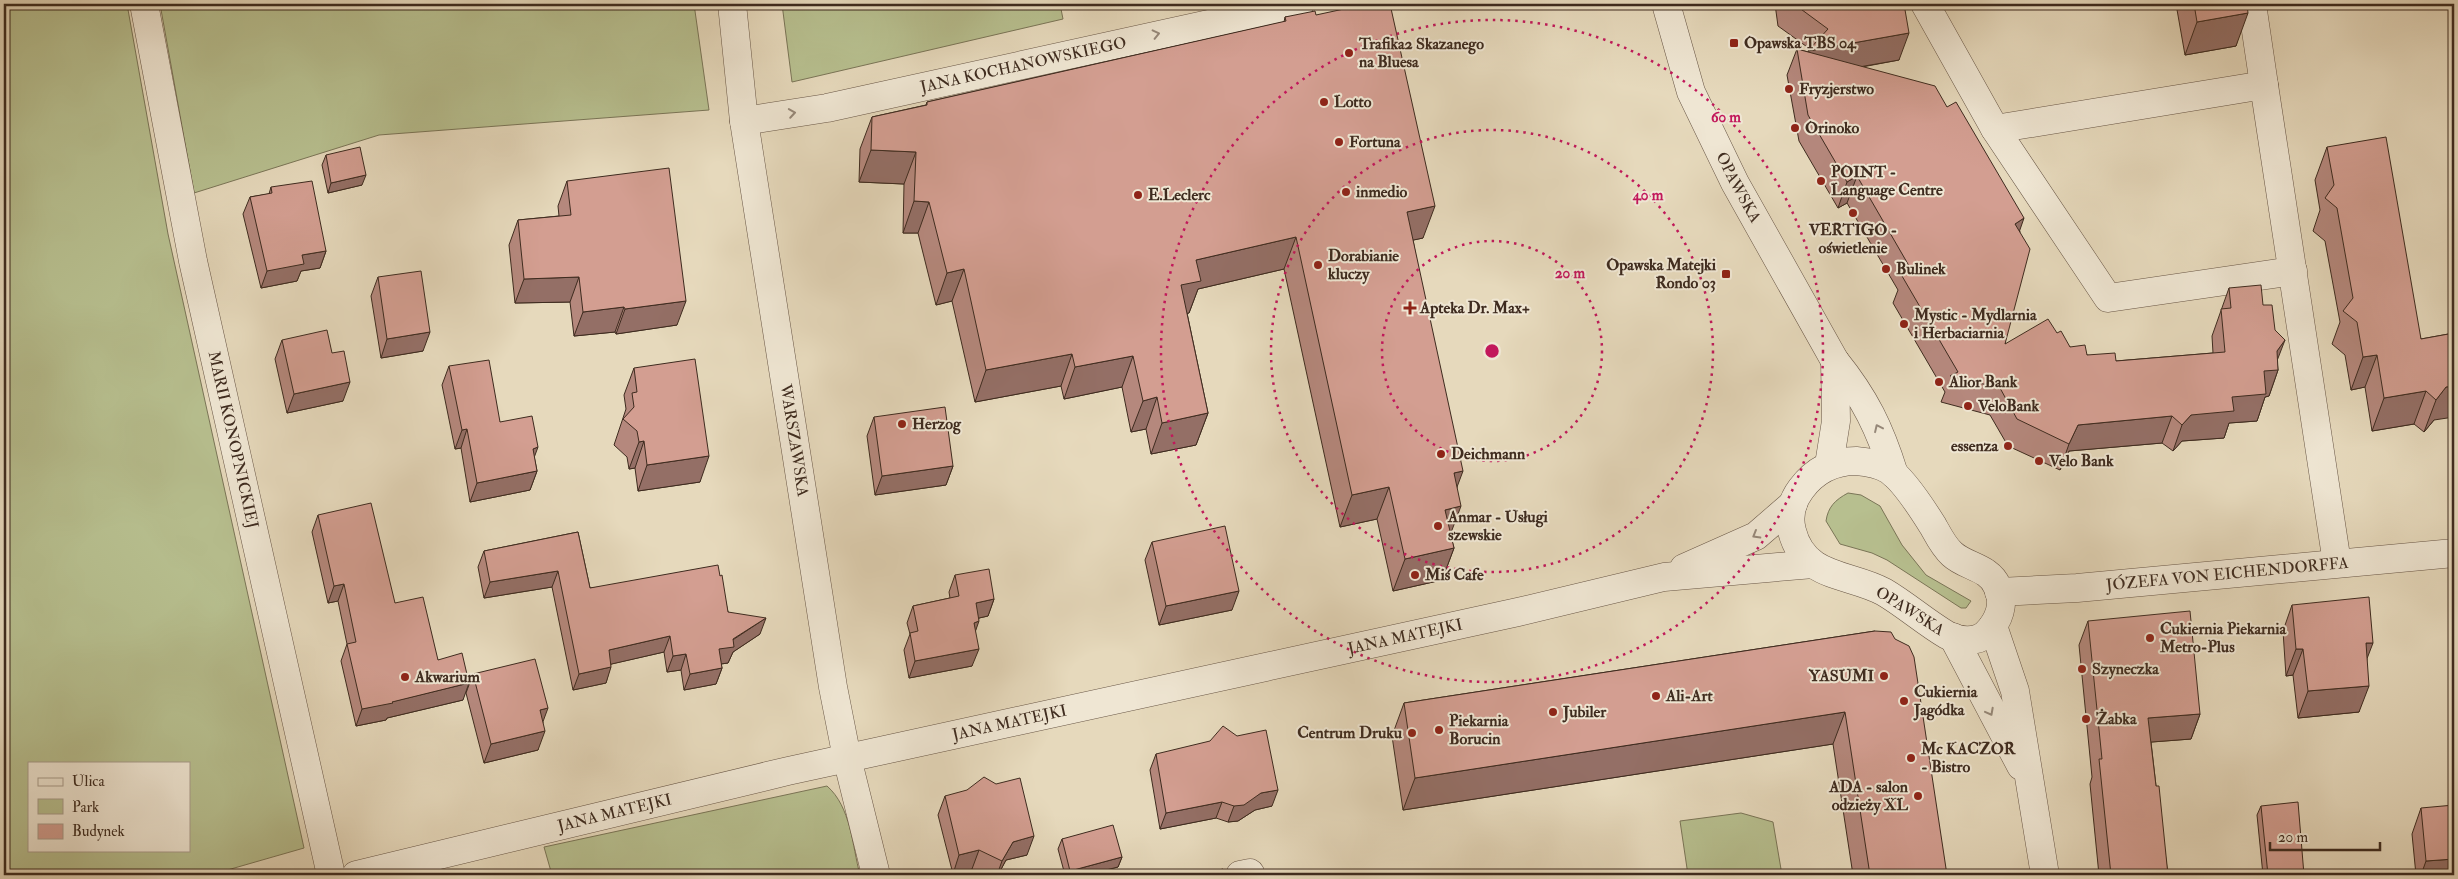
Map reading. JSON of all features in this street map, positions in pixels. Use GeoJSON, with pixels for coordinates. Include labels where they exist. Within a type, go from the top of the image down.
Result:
{"type":"FeatureCollection","features":[{"type":"Feature","properties":{"kind":"street","name":"MARII KONOPNICKIEJ"},"geometry":{"type":"LineString","coordinates":[[144,4],[193,262],[331,875]]}},
{"type":"Feature","properties":{"kind":"street","name":"WARSZAWSKA"},"geometry":{"type":"LineString","coordinates":[[732,4],[744,121],[831,677],[847,758],[876,875]]}},
{"type":"Feature","properties":{"kind":"street","name":"JANA KOCHANOWSKIEGO"},"geometry":{"type":"LineString","coordinates":[[744,121],[827,108],[1300,4]]}},
{"type":"Feature","properties":{"kind":"street","name":"OPAWSKA"},"geometry":{"type":"LineString","coordinates":[[1666,4],[1691,92],[1734,183],[1835,361],[1868,406],[1882,437],[1894,474]]}},
{"type":"Feature","properties":{"kind":"street"},"geometry":{"type":"LineString","coordinates":[[1925,4],[1994,129],[2108,298],[2293,271]]}},
{"type":"Feature","properties":{"kind":"street"},"geometry":{"type":"LineString","coordinates":[[2252,4],[2337,562]]}},
{"type":"Feature","properties":{"kind":"street"},"geometry":{"type":"LineString","coordinates":[[1994,129],[2264,85]]}},
{"type":"Feature","properties":{"kind":"street","name":"OPAWSKA"},"geometry":{"type":"LineString","coordinates":[[1829,465],[1836,421],[1835,361]]}},
{"type":"Feature","properties":{"kind":"street","name":"OPAWSKA"},"geometry":{"type":"LineString","coordinates":[[1999,592],[1995,582],[1987,573],[1951,553],[1926,514],[1888,469],[1867,462],[1850,461],[1829,465],[1808,481],[1797,495],[1793,504],[1790,524],[1794,538],[1802,553],[1826,573],[1863,582],[1886,593],[1953,637],[1962,640],[1979,638],[1993,626],[2016,691],[2028,780],[2045,875]]}},
{"type":"Feature","properties":{"kind":"street","name":"JANA MATEJKI"},"geometry":{"type":"LineString","coordinates":[[1664,577],[1756,536],[1793,504]]}},
{"type":"Feature","properties":{"kind":"street","name":"JÓZEFA VON EICHENDORFFA"},"geometry":{"type":"LineString","coordinates":[[1999,592],[2077,588],[2337,562],[2454,553]]}},
{"type":"Feature","properties":{"kind":"street","name":"JANA MATEJKI"},"geometry":{"type":"LineString","coordinates":[[356,875],[847,758],[1518,612],[1664,577],[1813,564]]}},
{"type":"Feature","properties":{"kind":"street"},"geometry":{"type":"LineString","coordinates":[[1993,626],[2000,612],[1999,592]]}},
{"type":"Feature","properties":{"kind":"street","name":"OPAWSKA"},"geometry":{"type":"LineString","coordinates":[[1953,637],[1985,702],[2028,780]]}},
{"type":"Feature","properties":{"kind":"street"},"geometry":{"type":"LineString","coordinates":[[1240,875],[1250,873],[1251,875]]}},
{"type":"Feature","properties":{"kind":"green space"},"geometry":{"type":"Polygon","coordinates":[[[4,4],[127,4],[168,234],[304,848],[210,875],[4,875],[4,4]]]}},
{"type":"Feature","properties":{"kind":"green space"},"geometry":{"type":"Polygon","coordinates":[[[160,4],[694,4],[709,110],[379,135],[194,193],[160,4]]]}},
{"type":"Feature","properties":{"kind":"green space"},"geometry":{"type":"Polygon","coordinates":[[[782,4],[1060,4],[1063,19],[792,82],[782,4]]]}},
{"type":"Feature","properties":{"kind":"green space"},"geometry":{"type":"Polygon","coordinates":[[[1848,493],[1861,495],[1880,506],[1902,545],[1926,575],[1971,601],[1966,608],[1961,608],[1887,560],[1872,553],[1840,544],[1826,521],[1828,512],[1833,504],[1848,493]]]}},
{"type":"Feature","properties":{"kind":"green space"},"geometry":{"type":"Polygon","coordinates":[[[827,786],[835,795],[846,815],[860,875],[552,875],[544,847],[827,786]]]}},
{"type":"Feature","properties":{"kind":"green space"},"geometry":{"type":"Polygon","coordinates":[[[1741,813],[1773,822],[1782,875],[1688,875],[1680,821],[1741,813]]]}},
{"type":"Feature","properties":{"kind":"building"},"geometry":{"type":"Polygon","coordinates":[[[1367,4],[1390,4],[1435,206],[1407,212],[1463,471],[1454,473],[1461,506],[1445,510],[1454,548],[1405,559],[1389,487],[1352,495],[1296,237],[1196,260],[1201,281],[1181,285],[1208,413],[1162,423],[1157,397],[1143,401],[1133,356],[1075,367],[1072,354],[986,370],[964,269],[947,273],[929,202],[914,201],[916,152],[871,150],[872,117],[927,105],[927,102],[1286,21],[1285,17],[1315,11],[1316,15],[1367,4]]]}},
{"type":"Feature","properties":{"kind":"building"},"geometry":{"type":"Polygon","coordinates":[[[1794,4],[1904,4],[1909,33],[1808,51],[1828,29],[1794,4]]]}},
{"type":"Feature","properties":{"kind":"building"},"geometry":{"type":"Polygon","coordinates":[[[2194,4],[2247,4],[2248,13],[2197,22],[2194,4]]]}},
{"type":"Feature","properties":{"kind":"building"},"geometry":{"type":"Polygon","coordinates":[[[1797,49],[1935,86],[1947,107],[1956,102],[2024,218],[2015,224],[2030,249],[2005,344],[2048,319],[2057,333],[2061,331],[2070,347],[2085,345],[2087,355],[2115,353],[2116,361],[2225,352],[2221,309],[2231,308],[2229,288],[2261,285],[2263,305],[2272,305],[2275,330],[2285,340],[2277,351],[2278,370],[2264,371],[2266,394],[2232,397],[2234,411],[2191,415],[2182,425],[2172,416],[2078,425],[2069,444],[2017,419],[2000,388],[1950,376],[1958,372],[1902,276],[1912,271],[1857,176],[1847,182],[1808,115],[1797,49]]]}},
{"type":"Feature","properties":{"kind":"building"},"geometry":{"type":"Polygon","coordinates":[[[2386,137],[2421,339],[2454,333],[2454,386],[2446,387],[2436,400],[2426,391],[2384,398],[2377,355],[2363,357],[2357,322],[2343,311],[2353,298],[2337,208],[2325,198],[2334,185],[2327,147],[2386,137]]]}},
{"type":"Feature","properties":{"kind":"building"},"geometry":{"type":"Polygon","coordinates":[[[360,147],[366,175],[331,183],[326,155],[360,147]]]}},
{"type":"Feature","properties":{"kind":"building"},"geometry":{"type":"Polygon","coordinates":[[[669,168],[686,301],[583,312],[579,277],[524,279],[518,220],[571,215],[567,181],[669,168]]]}},
{"type":"Feature","properties":{"kind":"building"},"geometry":{"type":"Polygon","coordinates":[[[312,181],[326,251],[302,255],[304,264],[267,271],[250,197],[272,193],[271,187],[312,181]]]}},
{"type":"Feature","properties":{"kind":"building"},"geometry":{"type":"Polygon","coordinates":[[[421,271],[430,332],[387,339],[378,277],[421,271]]]}},
{"type":"Feature","properties":{"kind":"building"},"geometry":{"type":"Polygon","coordinates":[[[327,330],[332,353],[344,351],[350,382],[294,394],[282,340],[327,330]]]}},
{"type":"Feature","properties":{"kind":"building"},"geometry":{"type":"Polygon","coordinates":[[[695,359],[709,456],[647,465],[644,441],[639,442],[637,431],[623,419],[634,407],[632,393],[637,392],[634,368],[695,359]]]}},
{"type":"Feature","properties":{"kind":"building"},"geometry":{"type":"Polygon","coordinates":[[[489,360],[500,422],[532,416],[538,447],[533,449],[537,471],[477,483],[467,429],[462,430],[449,366],[489,360]]]}},
{"type":"Feature","properties":{"kind":"building"},"geometry":{"type":"Polygon","coordinates":[[[945,407],[953,466],[882,476],[874,417],[945,407]]]}},
{"type":"Feature","properties":{"kind":"building"},"geometry":{"type":"Polygon","coordinates":[[[371,503],[395,603],[423,597],[438,660],[462,653],[469,683],[362,709],[347,644],[356,642],[344,584],[334,586],[318,515],[371,503]]]}},
{"type":"Feature","properties":{"kind":"building"},"geometry":{"type":"Polygon","coordinates":[[[1225,526],[1239,591],[1166,606],[1152,542],[1225,526]]]}},
{"type":"Feature","properties":{"kind":"building"},"geometry":{"type":"Polygon","coordinates":[[[578,532],[590,588],[718,565],[720,576],[722,575],[728,612],[766,618],[733,639],[734,647],[719,649],[722,668],[690,674],[686,654],[673,656],[670,636],[609,650],[611,667],[579,674],[558,571],[490,582],[484,551],[578,532]]]}},
{"type":"Feature","properties":{"kind":"building"},"geometry":{"type":"Polygon","coordinates":[[[989,569],[994,599],[976,603],[979,621],[974,623],[979,649],[915,661],[910,633],[918,631],[913,606],[959,596],[955,575],[989,569]]]}},
{"type":"Feature","properties":{"kind":"building"},"geometry":{"type":"Polygon","coordinates":[[[2369,597],[2373,643],[2366,643],[2369,686],[2308,691],[2303,649],[2296,649],[2292,605],[2369,597]]]}},
{"type":"Feature","properties":{"kind":"building"},"geometry":{"type":"Polygon","coordinates":[[[2190,611],[2200,714],[2148,718],[2156,786],[2159,786],[2168,875],[2111,875],[2088,621],[2190,611]]]}},
{"type":"Feature","properties":{"kind":"building"},"geometry":{"type":"Polygon","coordinates":[[[1875,631],[1891,632],[1895,639],[1909,646],[1914,657],[1947,875],[1870,875],[1845,712],[1415,778],[1404,703],[1875,631]]]}},
{"type":"Feature","properties":{"kind":"building"},"geometry":{"type":"Polygon","coordinates":[[[535,659],[548,708],[540,710],[545,731],[491,744],[473,674],[535,659]]]}},
{"type":"Feature","properties":{"kind":"building"},"geometry":{"type":"Polygon","coordinates":[[[1223,726],[1237,736],[1266,730],[1278,790],[1261,793],[1244,805],[1234,806],[1222,802],[1166,813],[1156,754],[1210,741],[1223,726]]]}},
{"type":"Feature","properties":{"kind":"building"},"geometry":{"type":"Polygon","coordinates":[[[984,777],[996,784],[1020,778],[1034,836],[1013,842],[1002,861],[979,850],[959,855],[945,796],[967,790],[984,777]]]}},
{"type":"Feature","properties":{"kind":"building"},"geometry":{"type":"Polygon","coordinates":[[[2298,802],[2304,875],[2268,875],[2261,806],[2298,802]]]}},
{"type":"Feature","properties":{"kind":"building"},"geometry":{"type":"Polygon","coordinates":[[[2454,805],[2454,859],[2426,861],[2421,808],[2454,805]]]}},
{"type":"Feature","properties":{"kind":"building"},"geometry":{"type":"Polygon","coordinates":[[[1113,825],[1122,857],[1070,871],[1062,839],[1113,825]]]}},
{"type":"Feature","properties":{"kind":"building"},"geometry":{"type":"Polygon","coordinates":[[[1223,869],[1225,875],[1198,875],[1223,869]]]}},
{"type":"Feature","properties":{"kind":"place","name":"Opawska TBS 04"},"geometry":{"type":"Point","coordinates":[1734,43]}},
{"type":"Feature","properties":{"kind":"place","name":"Trafika2 Skazanego na Bluesa"},"geometry":{"type":"Point","coordinates":[1349,53]}},
{"type":"Feature","properties":{"kind":"place","name":"Fryzjerstwo"},"geometry":{"type":"Point","coordinates":[1789,89]}},
{"type":"Feature","properties":{"kind":"place","name":"Lotto"},"geometry":{"type":"Point","coordinates":[1324,102]}},
{"type":"Feature","properties":{"kind":"place","name":"Orinoko"},"geometry":{"type":"Point","coordinates":[1795,128]}},
{"type":"Feature","properties":{"kind":"place","name":"Fortuna"},"geometry":{"type":"Point","coordinates":[1339,142]}},
{"type":"Feature","properties":{"kind":"place","name":"POINT - Language Centre"},"geometry":{"type":"Point","coordinates":[1821,181]}},
{"type":"Feature","properties":{"kind":"place","name":"inmedio"},"geometry":{"type":"Point","coordinates":[1346,192]}},
{"type":"Feature","properties":{"kind":"place","name":"E.Leclerc"},"geometry":{"type":"Point","coordinates":[1138,195]}},
{"type":"Feature","properties":{"kind":"place","name":"VERTIGO - oświetlenie"},"geometry":{"type":"Point","coordinates":[1853,213]}},
{"type":"Feature","properties":{"kind":"place","name":"Dorabianie kluczy"},"geometry":{"type":"Point","coordinates":[1318,265]}},
{"type":"Feature","properties":{"kind":"place","name":"Bulinek"},"geometry":{"type":"Point","coordinates":[1886,269]}},
{"type":"Feature","properties":{"kind":"place","name":"Opawska Matejki Rondo 03"},"geometry":{"type":"Point","coordinates":[1726,274]}},
{"type":"Feature","properties":{"kind":"place","name":"Apteka Dr. Max+"},"geometry":{"type":"Point","coordinates":[1410,308]}},
{"type":"Feature","properties":{"kind":"place","name":"Mystic - Mydlarnia i Herbaciarnia"},"geometry":{"type":"Point","coordinates":[1904,324]}},
{"type":"Feature","properties":{"kind":"place","name":"Alior Bank"},"geometry":{"type":"Point","coordinates":[1939,382]}},
{"type":"Feature","properties":{"kind":"place","name":"VeloBank"},"geometry":{"type":"Point","coordinates":[1968,406]}},
{"type":"Feature","properties":{"kind":"place","name":"Herzog"},"geometry":{"type":"Point","coordinates":[902,424]}},
{"type":"Feature","properties":{"kind":"place","name":"essenza"},"geometry":{"type":"Point","coordinates":[2008,446]}},
{"type":"Feature","properties":{"kind":"place","name":"Deichmann"},"geometry":{"type":"Point","coordinates":[1441,454]}},
{"type":"Feature","properties":{"kind":"place","name":"Velo Bank"},"geometry":{"type":"Point","coordinates":[2039,461]}},
{"type":"Feature","properties":{"kind":"place","name":"Anmar - Usługi szewskie"},"geometry":{"type":"Point","coordinates":[1438,526]}},
{"type":"Feature","properties":{"kind":"place","name":"Miś Cafe"},"geometry":{"type":"Point","coordinates":[1415,575]}},
{"type":"Feature","properties":{"kind":"place","name":"Cukiernia Piekarnia Metro-Plus"},"geometry":{"type":"Point","coordinates":[2150,638]}},
{"type":"Feature","properties":{"kind":"place","name":"Szyneczka"},"geometry":{"type":"Point","coordinates":[2082,669]}},
{"type":"Feature","properties":{"kind":"place","name":"YASUMI"},"geometry":{"type":"Point","coordinates":[1884,676]}},
{"type":"Feature","properties":{"kind":"place","name":"Akwarium"},"geometry":{"type":"Point","coordinates":[405,677]}},
{"type":"Feature","properties":{"kind":"place","name":"Ali-Art"},"geometry":{"type":"Point","coordinates":[1656,696]}},
{"type":"Feature","properties":{"kind":"place","name":"Cukiernia Jagódka"},"geometry":{"type":"Point","coordinates":[1904,701]}},
{"type":"Feature","properties":{"kind":"place","name":"Jubiler"},"geometry":{"type":"Point","coordinates":[1553,712]}},
{"type":"Feature","properties":{"kind":"place","name":"Żabka"},"geometry":{"type":"Point","coordinates":[2086,719]}},
{"type":"Feature","properties":{"kind":"place","name":"Piekarnia Borucin"},"geometry":{"type":"Point","coordinates":[1439,730]}},
{"type":"Feature","properties":{"kind":"place","name":"Centrum Druku"},"geometry":{"type":"Point","coordinates":[1412,733]}},
{"type":"Feature","properties":{"kind":"place","name":"Mc KACZOR - Bistro"},"geometry":{"type":"Point","coordinates":[1911,758]}},
{"type":"Feature","properties":{"kind":"place","name":"ADA - salon odzieży XL"},"geometry":{"type":"Point","coordinates":[1918,796]}}]}
